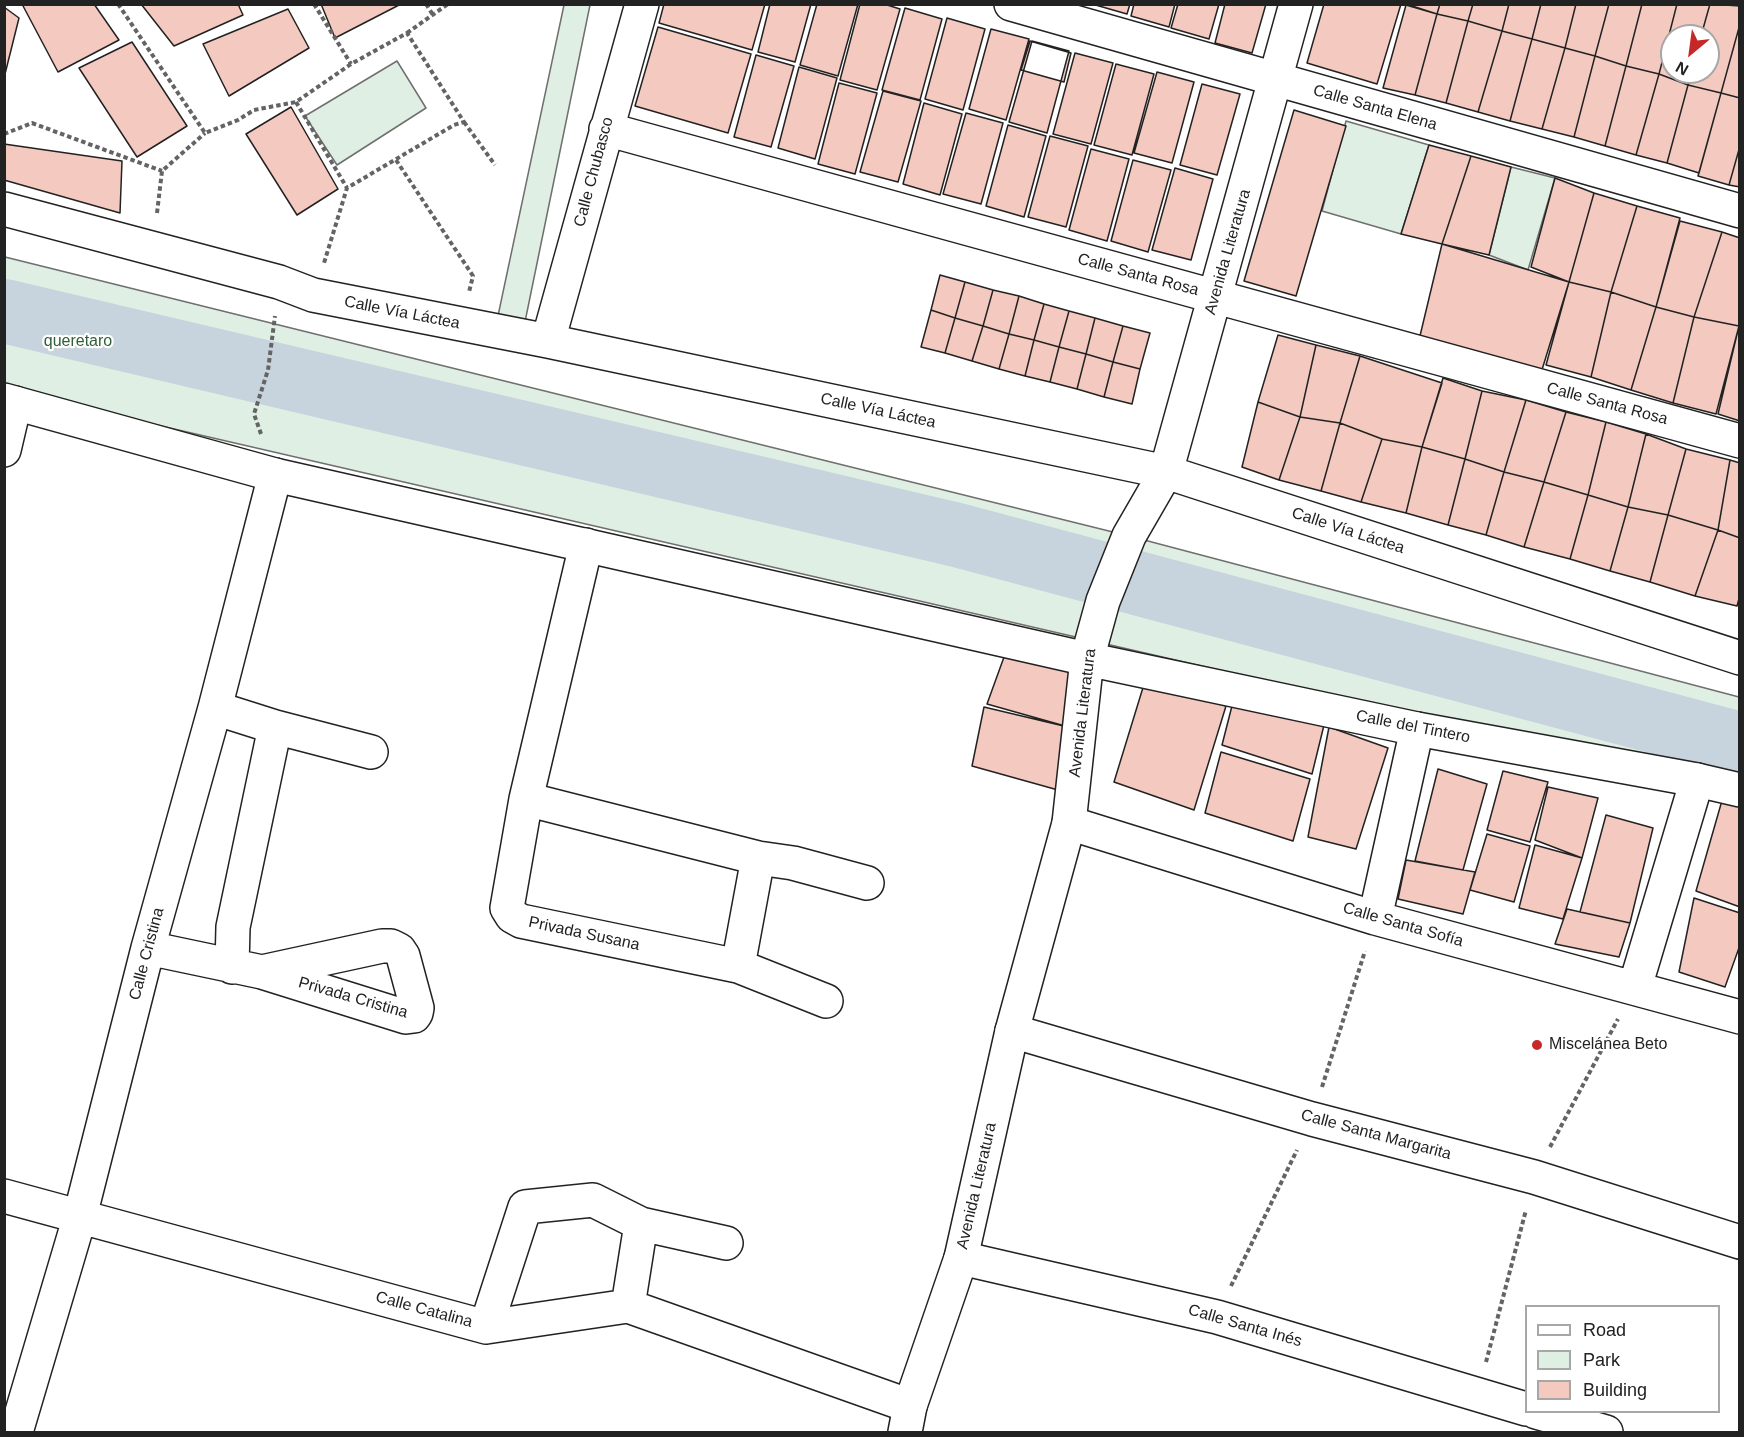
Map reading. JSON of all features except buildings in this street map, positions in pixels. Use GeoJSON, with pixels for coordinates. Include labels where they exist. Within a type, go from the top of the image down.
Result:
{"type":"FeatureCollection","features":[{"type":"Feature","properties":{"kind":"street","name":"Calle Chubasco"},"geometry":{"type":"LineString","coordinates":[[548,341],[642,4]]}},
{"type":"Feature","properties":{"kind":"street","name":"Calle Santa Elena"},"geometry":{"type":"LineString","coordinates":[[1011,4],[1740,211]]}},
{"type":"Feature","properties":{"kind":"street","name":"Avenida Literatura"},"geometry":{"type":"LineString","coordinates":[[907,1419],[961,1258],[1012,1031],[1069,823],[1087,659],[1103,601],[1122,552],[1166,472],[1296,4]]}},
{"type":"Feature","properties":{"kind":"street","name":"Calle Santa Rosa"},"geometry":{"type":"LineString","coordinates":[[606,129],[1740,441]]}},
{"type":"Feature","properties":{"kind":"street","name":"Calle Vía Láctea"},"geometry":{"type":"LineString","coordinates":[[4,209],[279,282],[313,295],[548,341],[1166,472],[1740,658]]}},
{"type":"Feature","properties":{"kind":"street"},"geometry":{"type":"LineString","coordinates":[[4,450],[10,401],[274,475],[1087,659]]}},
{"type":"Feature","properties":{"kind":"street","name":"Calle Cristina"},"geometry":{"type":"LineString","coordinates":[[16,1432],[80,1216],[148,948],[215,708],[274,475]]}},
{"type":"Feature","properties":{"kind":"street","name":"Privada Susana"},"geometry":{"type":"LineString","coordinates":[[586,545],[526,799],[507,908],[512,916],[521,921],[738,966],[826,1001]]}},
{"type":"Feature","properties":{"kind":"street","name":"Calle del Tintero"},"geometry":{"type":"LineString","coordinates":[[1087,659],[1417,729],[1697,780],[1740,790]]}},
{"type":"Feature","properties":{"kind":"street"},"geometry":{"type":"LineString","coordinates":[[215,708],[275,728],[371,752]]}},
{"type":"Feature","properties":{"kind":"street"},"geometry":{"type":"LineString","coordinates":[[148,948],[247,969],[233,927],[275,728]]}},
{"type":"Feature","properties":{"kind":"street"},"geometry":{"type":"LineString","coordinates":[[1375,918],[1417,729]]}},
{"type":"Feature","properties":{"kind":"street"},"geometry":{"type":"LineString","coordinates":[[1635,987],[1697,780]]}},
{"type":"Feature","properties":{"kind":"street"},"geometry":{"type":"LineString","coordinates":[[526,799],[867,883]]}},
{"type":"Feature","properties":{"kind":"street","name":"Calle Santa Sofía"},"geometry":{"type":"LineString","coordinates":[[1069,823],[1375,918],[1740,1017]]}},
{"type":"Feature","properties":{"kind":"street"},"geometry":{"type":"LineString","coordinates":[[738,966],[758,858]]}},
{"type":"Feature","properties":{"kind":"street","name":"Calle Santa Margarita"},"geometry":{"type":"LineString","coordinates":[[1012,1031],[1312,1119],[1534,1177],[1740,1242]]}},
{"type":"Feature","properties":{"kind":"street","name":"Calle Catalina"},"geometry":{"type":"LineString","coordinates":[[4,1196],[486,1327],[628,1306],[907,1419]]}},
{"type":"Feature","properties":{"kind":"street"},"geometry":{"type":"LineString","coordinates":[[486,1327],[525,1207],[593,1200],[641,1224],[726,1243]]}},
{"type":"Feature","properties":{"kind":"street"},"geometry":{"type":"LineString","coordinates":[[628,1306],[641,1224]]}},
{"type":"Feature","properties":{"kind":"street","name":"Calle Santa Inés"},"geometry":{"type":"LineString","coordinates":[[961,1258],[1217,1317],[1525,1408]]}},
{"type":"Feature","properties":{"kind":"street"},"geometry":{"type":"LineString","coordinates":[[1540,1413],[1606,1432]]}},
{"type":"Feature","properties":{"kind":"path"},"geometry":{"type":"LineString","coordinates":[[118,4],[205,133]]}},
{"type":"Feature","properties":{"kind":"path"},"geometry":{"type":"LineString","coordinates":[[314,4],[351,64]]}},
{"type":"Feature","properties":{"kind":"path"},"geometry":{"type":"LineString","coordinates":[[426,4],[433,15]]}},
{"type":"Feature","properties":{"kind":"path"},"geometry":{"type":"LineString","coordinates":[[157,216],[162,171],[205,133],[238,120],[254,110],[296,102],[351,64],[407,33],[448,4]]}},
{"type":"Feature","properties":{"kind":"path"},"geometry":{"type":"LineString","coordinates":[[407,33],[464,122],[495,165]]}},
{"type":"Feature","properties":{"kind":"path"},"geometry":{"type":"LineString","coordinates":[[296,102],[347,188]]}},
{"type":"Feature","properties":{"kind":"path"},"geometry":{"type":"LineString","coordinates":[[313,295],[347,188],[454,125],[464,122]]}},
{"type":"Feature","properties":{"kind":"path"},"geometry":{"type":"LineString","coordinates":[[4,134],[32,123],[162,171]]}},
{"type":"Feature","properties":{"kind":"path"},"geometry":{"type":"LineString","coordinates":[[396,160],[473,276],[460,325]]}},
{"type":"Feature","properties":{"kind":"path"},"geometry":{"type":"LineString","coordinates":[[254,414],[268,370],[279,282]]}},
{"type":"Feature","properties":{"kind":"green space"},"geometry":{"type":"Polygon","coordinates":[[[564,5],[590,5],[519,351],[492,344],[564,5]]]}},
{"type":"Feature","properties":{"kind":"green space"},"geometry":{"type":"Polygon","coordinates":[[[397,61],[426,108],[337,165],[305,116],[397,61]]]}},
{"type":"Feature","properties":{"kind":"green space"},"geometry":{"type":"Polygon","coordinates":[[[1346,121],[1429,145],[1401,234],[1322,211],[1346,121]]]}},
{"type":"Feature","properties":{"kind":"green space"},"geometry":{"type":"Polygon","coordinates":[[[1511,167],[1555,178],[1528,270],[1489,255],[1511,167]]]}},
{"type":"Feature","properties":{"kind":"green space","name":"queretaro"},"geometry":{"type":"Polygon","coordinates":[[[5,257],[1129,536],[1739,697],[1739,790],[5,390],[5,257]]]}},
{"type":"Feature","properties":{"kind":"waterway"},"geometry":{"type":"LineString","coordinates":[[4,311],[957,535],[1740,744]]}},
{"type":"Feature","properties":{"kind":"place","name":"Miscelánea Beto"},"geometry":{"type":"Point","coordinates":[1537,1045]}}]}
